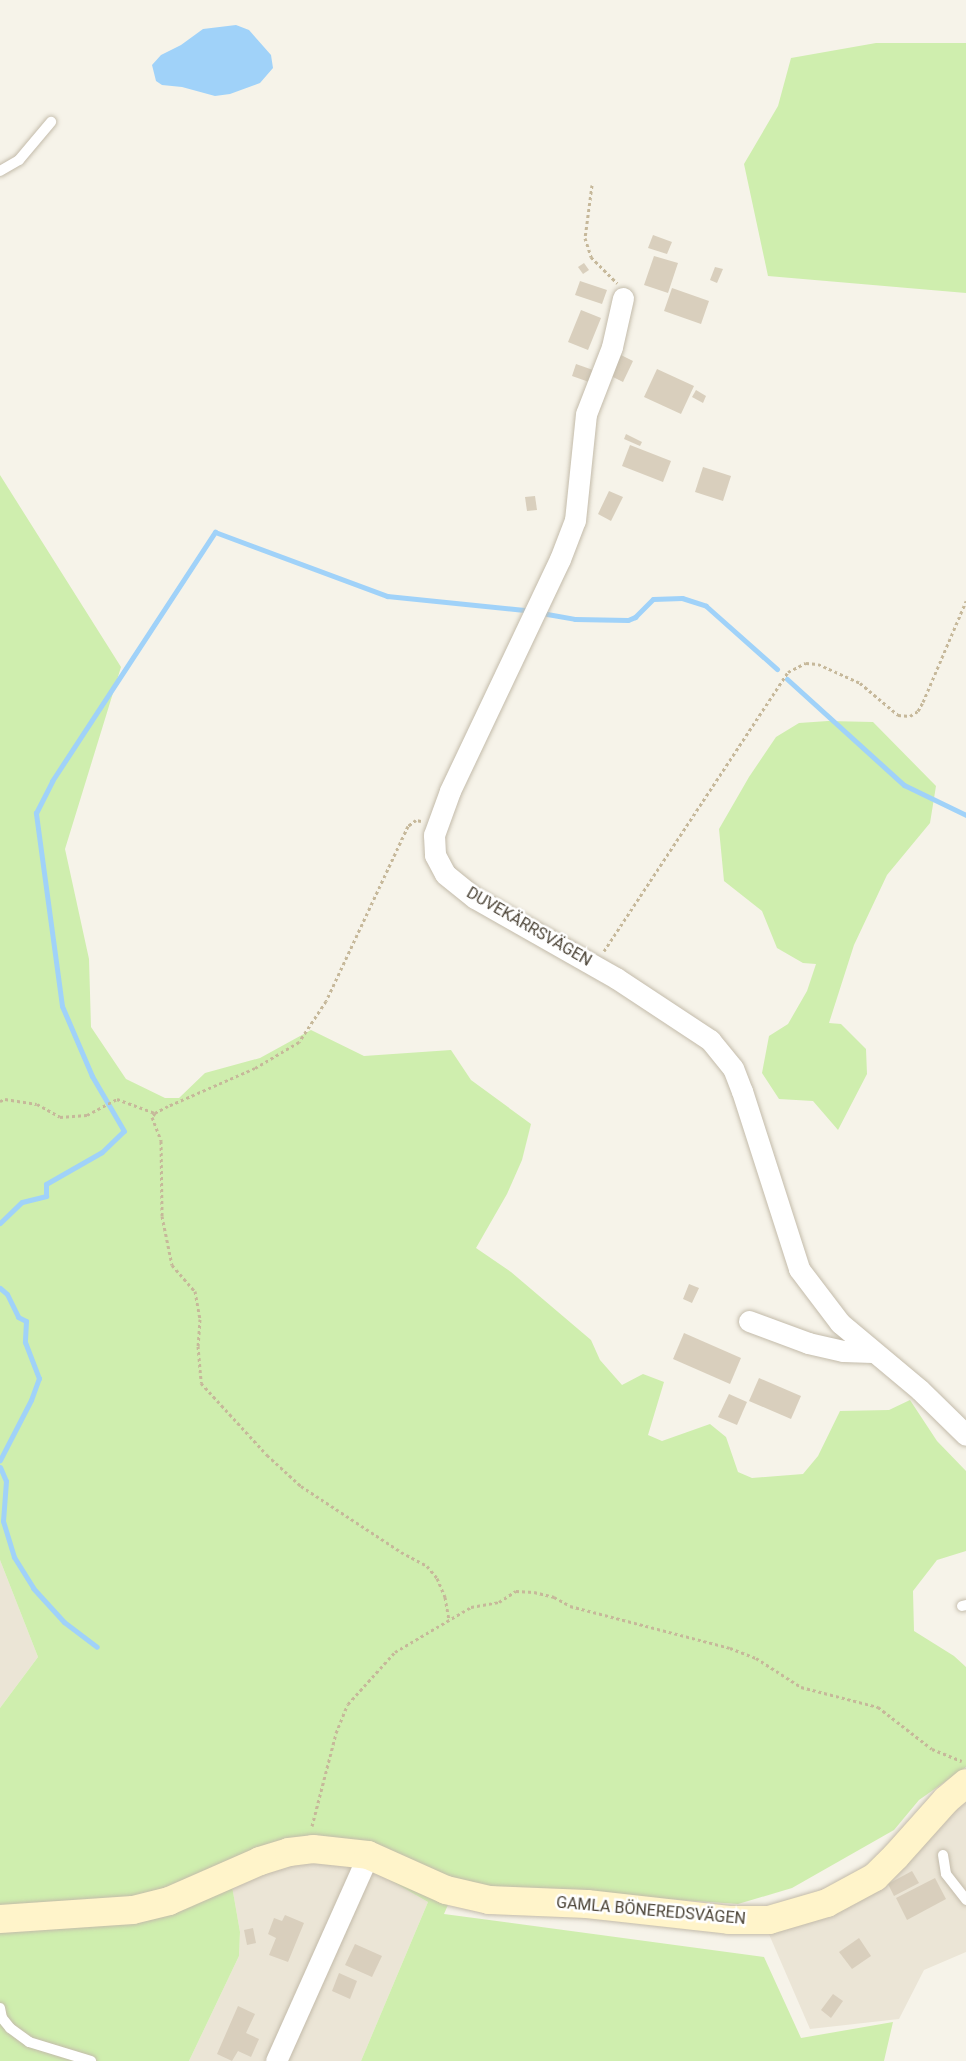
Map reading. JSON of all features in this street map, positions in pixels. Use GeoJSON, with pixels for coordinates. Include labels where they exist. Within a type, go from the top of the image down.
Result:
{"type":"FeatureCollection","features":[{"type":"Feature","properties":{"kind":"street","name":"DUVEKÄRRSVÄGEN"},"geometry":{"type":"LineString","coordinates":[[623,298],[612,347],[586,414],[575,520],[560,559],[450,791],[434,835],[435,855],[445,874],[458,886],[595,965],[692,1026],[710,1040],[727,1061],[742,1090],[799,1269],[840,1323],[920,1390],[966,1435]]}},
{"type":"Feature","properties":{"kind":"street"},"geometry":{"type":"LineString","coordinates":[[749,1321],[808,1343],[843,1351],[872,1352]]}},
{"type":"Feature","properties":{"kind":"street","name":"GAMLA BÖNEREDSVÄGEN"},"geometry":{"type":"LineString","coordinates":[[0,1919],[133,1910],[177,1898],[260,1861],[309,1849],[330,1849],[368,1855],[446,1890],[489,1900],[587,1904],[729,1920],[769,1920],[827,1903],[874,1876],[896,1856],[945,1800],[966,1784]]}},
{"type":"Feature","properties":{"kind":"street"},"geometry":{"type":"LineString","coordinates":[[276,2061],[368,1855]]}},
{"type":"Feature","properties":{"kind":"lane"},"geometry":{"type":"LineString","coordinates":[[0,171],[19,160],[51,122]]}},
{"type":"Feature","properties":{"kind":"lane"},"geometry":{"type":"LineString","coordinates":[[943,1855],[946,1874],[966,1900]]}},
{"type":"Feature","properties":{"kind":"lane"},"geometry":{"type":"LineString","coordinates":[[0,2008],[10,2028],[29,2042],[91,2061]]}},
{"type":"Feature","properties":{"kind":"path"},"geometry":{"type":"LineString","coordinates":[[592,185],[585,238],[591,257],[616,282],[623,298]]}},
{"type":"Feature","properties":{"kind":"path"},"geometry":{"type":"LineString","coordinates":[[595,965],[788,672],[806,663],[818,664],[860,683],[898,714],[910,716],[918,711],[923,702],[966,600]]}},
{"type":"Feature","properties":{"kind":"path"},"geometry":{"type":"LineString","coordinates":[[436,828],[416,820],[408,826],[326,1001],[313,1025],[299,1042],[255,1068],[155,1113],[152,1117],[160,1141],[162,1216],[172,1265],[195,1291],[200,1318],[198,1346],[201,1383],[267,1455],[301,1486],[401,1552],[427,1566],[437,1578],[445,1597],[449,1620]]}},
{"type":"Feature","properties":{"kind":"path"},"geometry":{"type":"LineString","coordinates":[[0,1101],[37,1104],[60,1117],[87,1115],[117,1098],[155,1113]]}},
{"type":"Feature","properties":{"kind":"path"},"geometry":{"type":"LineString","coordinates":[[309,1849],[310,1833],[336,1733],[348,1704],[395,1652],[471,1607],[500,1602],[516,1591],[544,1594],[570,1606],[657,1627],[756,1658],[801,1687],[878,1707],[932,1749],[966,1763]]}},
{"type":"Feature","properties":{"kind":"shaded area"},"geometry":{"type":"Polygon","coordinates":[[[0,1560],[38,1657],[0,1708],[0,1560]]]}},
{"type":"Feature","properties":{"kind":"shaded area"},"geometry":{"type":"Polygon","coordinates":[[[966,1796],[966,1952],[924,1970],[899,2019],[810,2029],[768,1932],[829,1911],[966,1796]]]}},
{"type":"Feature","properties":{"kind":"shaded area"},"geometry":{"type":"Polygon","coordinates":[[[305,1862],[346,1862],[374,1871],[428,1902],[361,2061],[189,2061],[239,1956],[240,1932],[232,1886],[274,1868],[305,1862]]]}},
{"type":"Feature","properties":{"kind":"green space"},"geometry":{"type":"Polygon","coordinates":[[[876,43],[966,43],[966,293],[768,276],[744,164],[778,106],[791,58],[876,43]]]}},
{"type":"Feature","properties":{"kind":"green space"},"geometry":{"type":"Polygon","coordinates":[[[0,475],[121,667],[65,849],[89,959],[91,1027],[126,1079],[165,1098],[179,1098],[205,1073],[260,1058],[311,1030],[364,1056],[451,1050],[471,1080],[531,1124],[522,1160],[507,1194],[476,1248],[511,1272],[591,1340],[600,1360],[622,1385],[643,1374],[664,1382],[648,1435],[662,1441],[710,1424],[726,1437],[738,1472],[752,1478],[803,1474],[818,1456],[840,1411],[889,1410],[910,1400],[937,1441],[966,1471],[966,1551],[937,1560],[913,1591],[914,1631],[954,1656],[966,1667],[966,1767],[919,1800],[894,1830],[792,1888],[738,1904],[457,1884],[444,1914],[764,1957],[801,2038],[893,2022],[884,2061],[361,2061],[428,1902],[374,1871],[346,1862],[306,1862],[274,1868],[232,1886],[240,1932],[239,1956],[189,2061],[0,2061],[0,1708],[38,1657],[0,1560],[0,475]]]}},
{"type":"Feature","properties":{"kind":"green space"},"geometry":{"type":"Polygon","coordinates":[[[873,722],[936,786],[930,823],[887,875],[854,945],[829,1023],[841,1024],[866,1049],[867,1074],[838,1130],[813,1101],[779,1099],[762,1073],[769,1036],[788,1024],[807,991],[816,964],[803,963],[777,948],[762,911],[724,881],[719,829],[749,777],[776,737],[799,723],[873,722]]]}},
{"type":"Feature","properties":{"kind":"water"},"geometry":{"type":"Polygon","coordinates":[[[236,25],[249,30],[271,55],[273,68],[260,83],[230,94],[215,96],[182,87],[162,85],[156,81],[152,65],[161,55],[181,45],[203,29],[236,25]]]}},
{"type":"Feature","properties":{"kind":"building"},"geometry":{"type":"Polygon","coordinates":[[[653,235],[672,242],[667,254],[648,248],[653,235]]]}},
{"type":"Feature","properties":{"kind":"building"},"geometry":{"type":"Polygon","coordinates":[[[654,256],[678,263],[668,293],[644,285],[654,256]]]}},
{"type":"Feature","properties":{"kind":"building"},"geometry":{"type":"Polygon","coordinates":[[[584,263],[589,270],[583,274],[578,267],[584,263]]]}},
{"type":"Feature","properties":{"kind":"building"},"geometry":{"type":"Polygon","coordinates":[[[715,267],[723,269],[717,283],[710,280],[715,267]]]}},
{"type":"Feature","properties":{"kind":"building"},"geometry":{"type":"Polygon","coordinates":[[[580,281],[607,290],[602,304],[575,295],[580,281]]]}},
{"type":"Feature","properties":{"kind":"building"},"geometry":{"type":"Polygon","coordinates":[[[672,288],[709,301],[701,324],[664,311],[672,288]]]}},
{"type":"Feature","properties":{"kind":"building"},"geometry":{"type":"Polygon","coordinates":[[[581,310],[601,318],[588,350],[568,342],[581,310]]]}},
{"type":"Feature","properties":{"kind":"building"},"geometry":{"type":"Polygon","coordinates":[[[621,355],[633,361],[623,382],[611,376],[621,355]]]}},
{"type":"Feature","properties":{"kind":"building"},"geometry":{"type":"Polygon","coordinates":[[[576,364],[593,370],[589,382],[572,376],[576,364]]]}},
{"type":"Feature","properties":{"kind":"building"},"geometry":{"type":"Polygon","coordinates":[[[657,369],[694,386],[681,414],[644,397],[657,369]]]}},
{"type":"Feature","properties":{"kind":"building"},"geometry":{"type":"Polygon","coordinates":[[[696,390],[706,396],[703,403],[692,397],[696,390]]]}},
{"type":"Feature","properties":{"kind":"building"},"geometry":{"type":"Polygon","coordinates":[[[626,434],[642,442],[640,446],[624,439],[626,434]]]}},
{"type":"Feature","properties":{"kind":"building"},"geometry":{"type":"Polygon","coordinates":[[[630,445],[671,461],[663,482],[622,466],[630,445]]]}},
{"type":"Feature","properties":{"kind":"building"},"geometry":{"type":"Polygon","coordinates":[[[703,467],[731,476],[723,501],[695,492],[703,467]]]}},
{"type":"Feature","properties":{"kind":"building"},"geometry":{"type":"Polygon","coordinates":[[[609,491],[623,497],[611,521],[598,514],[609,491]]]}},
{"type":"Feature","properties":{"kind":"building"},"geometry":{"type":"Polygon","coordinates":[[[535,496],[537,510],[527,511],[525,497],[535,496]]]}},
{"type":"Feature","properties":{"kind":"building"},"geometry":{"type":"Polygon","coordinates":[[[689,1284],[699,1288],[692,1303],[683,1299],[689,1284]]]}},
{"type":"Feature","properties":{"kind":"building"},"geometry":{"type":"Polygon","coordinates":[[[684,1333],[741,1358],[730,1384],[673,1359],[684,1333]]]}},
{"type":"Feature","properties":{"kind":"building"},"geometry":{"type":"Polygon","coordinates":[[[759,1378],[801,1396],[791,1419],[749,1401],[759,1378]]]}},
{"type":"Feature","properties":{"kind":"building"},"geometry":{"type":"Polygon","coordinates":[[[729,1394],[747,1402],[737,1425],[718,1417],[729,1394]]]}},
{"type":"Feature","properties":{"kind":"building"},"geometry":{"type":"Polygon","coordinates":[[[912,1871],[919,1883],[894,1896],[888,1884],[912,1871]]]}},
{"type":"Feature","properties":{"kind":"building"},"geometry":{"type":"Polygon","coordinates":[[[935,1878],[946,1899],[907,1920],[896,1898],[935,1878]]]}},
{"type":"Feature","properties":{"kind":"building"},"geometry":{"type":"Polygon","coordinates":[[[285,1915],[304,1923],[288,1962],[269,1955],[276,1938],[268,1934],[274,1918],[282,1921],[285,1915]]]}},
{"type":"Feature","properties":{"kind":"building"},"geometry":{"type":"Polygon","coordinates":[[[253,1928],[256,1943],[247,1945],[244,1930],[253,1928]]]}},
{"type":"Feature","properties":{"kind":"building"},"geometry":{"type":"Polygon","coordinates":[[[859,1938],[871,1956],[852,1969],[839,1952],[859,1938]]]}},
{"type":"Feature","properties":{"kind":"building"},"geometry":{"type":"Polygon","coordinates":[[[355,1944],[382,1956],[372,1977],[345,1965],[355,1944]]]}},
{"type":"Feature","properties":{"kind":"building"},"geometry":{"type":"Polygon","coordinates":[[[339,1973],[357,1981],[350,1999],[332,1991],[339,1973]]]}},
{"type":"Feature","properties":{"kind":"building"},"geometry":{"type":"Polygon","coordinates":[[[833,1994],[843,2001],[831,2018],[821,2010],[833,1994]]]}},
{"type":"Feature","properties":{"kind":"building"},"geometry":{"type":"Polygon","coordinates":[[[238,2006],[255,2014],[246,2033],[259,2039],[251,2057],[238,2051],[232,2061],[217,2054],[238,2006]]]}},
{"type":"Feature","properties":{"kind":"waterway"},"geometry":{"type":"LineString","coordinates":[[0,1223],[22,1202],[46,1196],[46,1184],[102,1152],[124,1131],[92,1076],[62,1006],[36,813],[52,781],[215,532],[387,596],[524,610]]}},
{"type":"Feature","properties":{"kind":"waterway"},"geometry":{"type":"LineString","coordinates":[[547,614],[575,619],[628,620],[635,617],[653,599],[682,598],[706,606],[777,669]]}},
{"type":"Feature","properties":{"kind":"waterway"},"geometry":{"type":"LineString","coordinates":[[787,679],[904,785],[966,815]]}},
{"type":"Feature","properties":{"kind":"waterway"},"geometry":{"type":"LineString","coordinates":[[0,1288],[7,1294],[18,1317],[26,1321],[25,1342],[39,1378],[31,1400],[0,1460]]}},
{"type":"Feature","properties":{"kind":"waterway"},"geometry":{"type":"LineString","coordinates":[[0,1467],[6,1481],[3,1521],[14,1557],[33,1588],[64,1622],[97,1647]]}}]}
